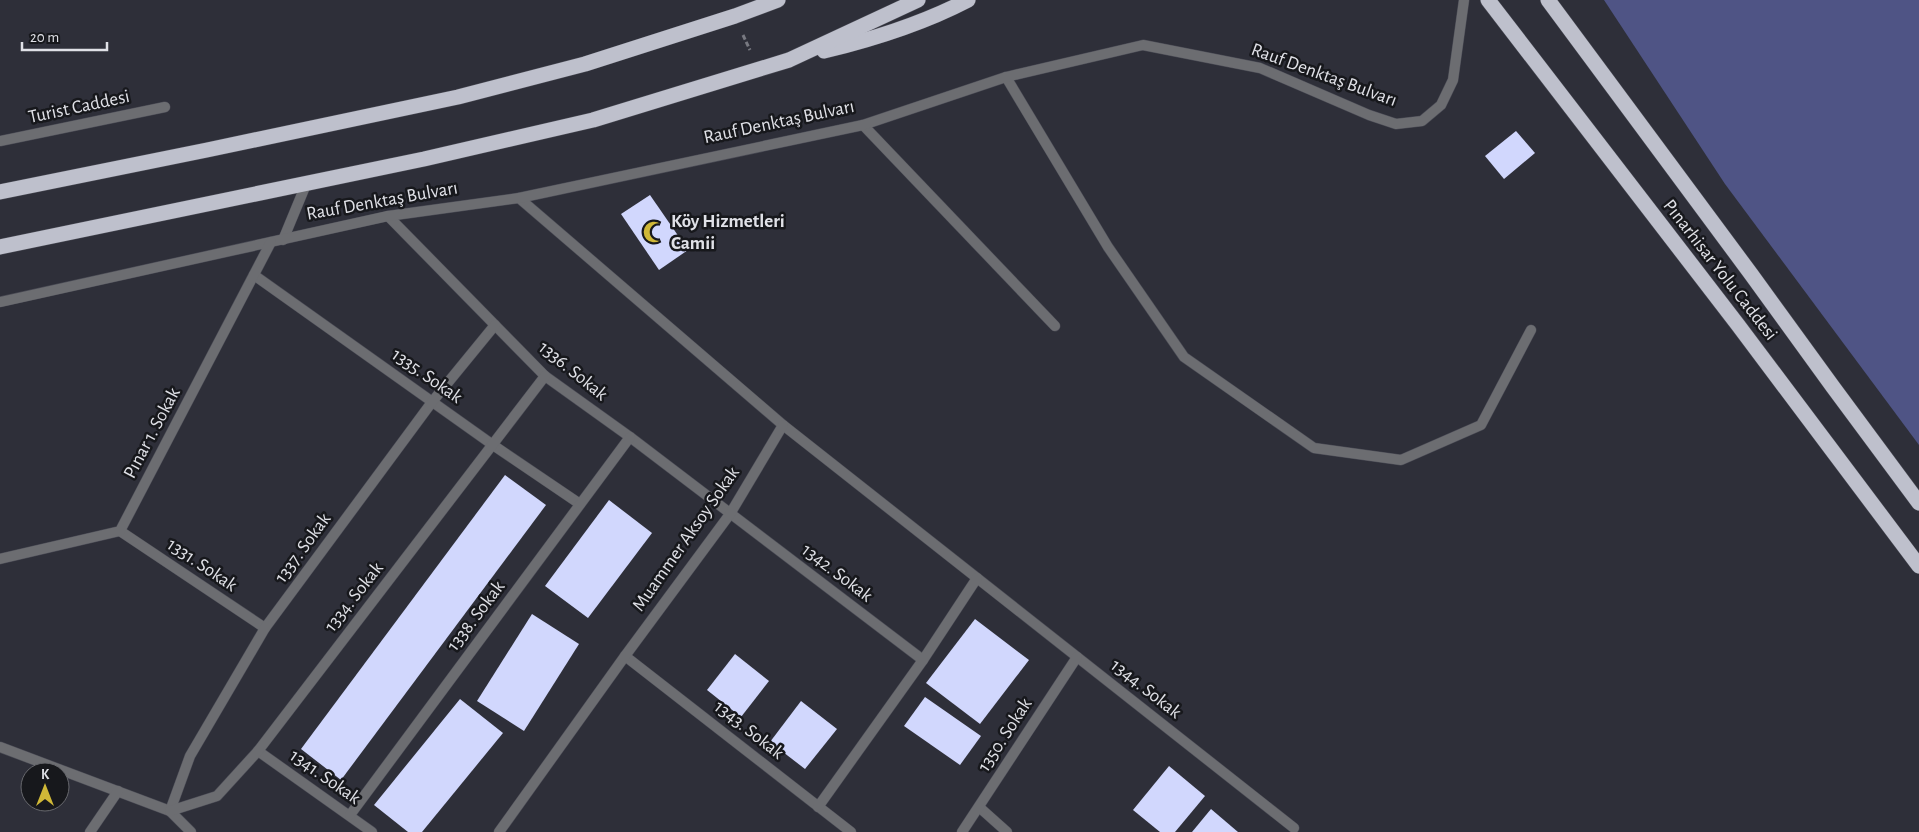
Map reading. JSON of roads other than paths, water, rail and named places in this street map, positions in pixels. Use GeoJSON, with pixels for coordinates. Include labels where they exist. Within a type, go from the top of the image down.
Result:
{"type":"FeatureCollection","features":[{"type":"Feature","properties":{"kind":"highway"},"geometry":{"type":"LineString","coordinates":[[0,192],[458,97],[586,64],[735,16],[778,0]]}},
{"type":"Feature","properties":{"kind":"highway","name":"Rauf Denktaş Bulvarı"},"geometry":{"type":"LineString","coordinates":[[0,247],[424,159],[593,120],[789,60],[918,0]]}},
{"type":"Feature","properties":{"kind":"highway"},"geometry":{"type":"LineString","coordinates":[[789,60],[872,40],[928,19],[968,0]]}},
{"type":"Feature","properties":{"kind":"highway","name":"Pınarhisar Yolu Caddesi"},"geometry":{"type":"LineString","coordinates":[[1488,0],[1738,325],[1919,566]]}},
{"type":"Feature","properties":{"kind":"highway","name":"Pınarhisar Yolu Caddesi"},"geometry":{"type":"LineString","coordinates":[[1548,0],[1919,503]]}},
{"type":"Feature","properties":{"kind":"street","name":"Rauf Denktaş Bulvarı"},"geometry":{"type":"LineString","coordinates":[[0,302],[388,216],[519,198],[863,125],[1006,77],[1143,45],[1260,68],[1369,115],[1396,124],[1422,121],[1441,105],[1453,80],[1464,0]]}},
{"type":"Feature","properties":{"kind":"street"},"geometry":{"type":"LineString","coordinates":[[1006,77],[1108,247],[1184,357],[1314,448],[1401,460],[1482,425],[1531,330]]}},
{"type":"Feature","properties":{"kind":"street","name":"Turist Caddesi"},"geometry":{"type":"LineString","coordinates":[[0,141],[165,107]]}},
{"type":"Feature","properties":{"kind":"street"},"geometry":{"type":"LineString","coordinates":[[863,125],[1055,326]]}},
{"type":"Feature","properties":{"kind":"street"},"geometry":{"type":"LineString","coordinates":[[283,240],[307,182]]}},
{"type":"Feature","properties":{"kind":"street"},"geometry":{"type":"LineString","coordinates":[[519,198],[782,425]]}},
{"type":"Feature","properties":{"kind":"street","name":"1336. Sokak"},"geometry":{"type":"LineString","coordinates":[[388,216],[545,376],[630,437],[730,514]]}},
{"type":"Feature","properties":{"kind":"street","name":"Pınar 1. Sokak"},"geometry":{"type":"LineString","coordinates":[[120,531],[272,242]]}},
{"type":"Feature","properties":{"kind":"street","name":"1335. Sokak"},"geometry":{"type":"LineString","coordinates":[[254,275],[493,445],[580,504]]}},
{"type":"Feature","properties":{"kind":"street","name":"1337. Sokak"},"geometry":{"type":"LineString","coordinates":[[170,811],[190,756],[265,628],[432,402],[495,325]]}},
{"type":"Feature","properties":{"kind":"street","name":"1334. Sokak"},"geometry":{"type":"LineString","coordinates":[[170,811],[217,796],[258,751],[545,376]]}},
{"type":"Feature","properties":{"kind":"street","name":"Muammer Aksoy Sokak"},"geometry":{"type":"LineString","coordinates":[[499,832],[730,514],[782,425]]}},
{"type":"Feature","properties":{"kind":"street","name":"1344. Sokak"},"geometry":{"type":"LineString","coordinates":[[782,425],[1294,828]]}},
{"type":"Feature","properties":{"kind":"street","name":"1338. Sokak"},"geometry":{"type":"LineString","coordinates":[[350,815],[630,437]]}},
{"type":"Feature","properties":{"kind":"street","name":"1342. Sokak"},"geometry":{"type":"LineString","coordinates":[[730,514],[923,660]]}},
{"type":"Feature","properties":{"kind":"street"},"geometry":{"type":"LineString","coordinates":[[0,559],[120,531]]}},
{"type":"Feature","properties":{"kind":"street","name":"1331. Sokak"},"geometry":{"type":"LineString","coordinates":[[120,531],[265,628]]}},
{"type":"Feature","properties":{"kind":"street"},"geometry":{"type":"LineString","coordinates":[[818,807],[923,660],[977,578]]}},
{"type":"Feature","properties":{"kind":"street","name":"1343. Sokak"},"geometry":{"type":"LineString","coordinates":[[625,656],[851,832]]}},
{"type":"Feature","properties":{"kind":"street","name":"1350. Sokak"},"geometry":{"type":"LineString","coordinates":[[962,832],[1077,657]]}},
{"type":"Feature","properties":{"kind":"street"},"geometry":{"type":"LineString","coordinates":[[0,747],[170,811],[191,832]]}},
{"type":"Feature","properties":{"kind":"street","name":"1341. Sokak"},"geometry":{"type":"LineString","coordinates":[[258,751],[372,832]]}},
{"type":"Feature","properties":{"kind":"street"},"geometry":{"type":"LineString","coordinates":[[90,832],[118,791]]}},
{"type":"Feature","properties":{"kind":"street"},"geometry":{"type":"LineString","coordinates":[[979,807],[1007,832]]}},
{"type":"Feature","properties":{"kind":"place","name":"Köy Hizmetleri Camii"},"geometry":{"type":"Point","coordinates":[654,232]}}]}
